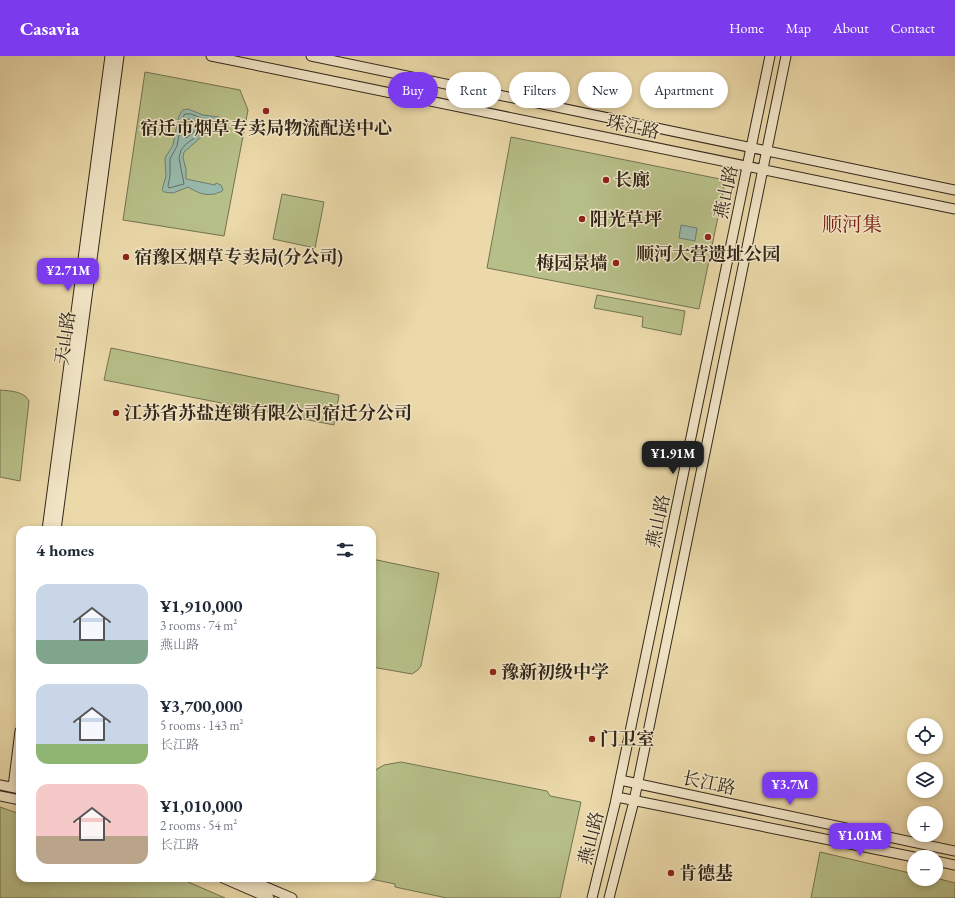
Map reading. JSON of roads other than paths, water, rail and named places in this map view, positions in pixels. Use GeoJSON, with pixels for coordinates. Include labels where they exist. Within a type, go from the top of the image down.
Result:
{"type":"FeatureCollection","features":[{"type":"Feature","properties":{"kind":"street","name":"天山路"},"geometry":{"type":"LineString","coordinates":[[48,526],[110,56]]}},
{"type":"Feature","properties":{"kind":"street","name":"天山路"},"geometry":{"type":"LineString","coordinates":[[57,526],[120,56]]}},
{"type":"Feature","properties":{"kind":"street","name":"珠江路"},"geometry":{"type":"LineString","coordinates":[[211,56],[955,209]]}},
{"type":"Feature","properties":{"kind":"street","name":"珠江路"},"geometry":{"type":"LineString","coordinates":[[311,56],[955,190]]}},
{"type":"Feature","properties":{"kind":"street","name":"燕山路"},"geometry":{"type":"LineString","coordinates":[[592,898],[617,797],[770,56]]}},
{"type":"Feature","properties":{"kind":"street","name":"燕山路"},"geometry":{"type":"LineString","coordinates":[[609,898],[634,801],[786,56]]}},
{"type":"Feature","properties":{"kind":"street","name":"长江路"},"geometry":{"type":"LineString","coordinates":[[620,780],[955,851]]}},
{"type":"Feature","properties":{"kind":"street"},"geometry":{"type":"LineString","coordinates":[[0,785],[16,788]]}},
{"type":"Feature","properties":{"kind":"street"},"geometry":{"type":"LineString","coordinates":[[0,796],[16,799]]}},
{"type":"Feature","properties":{"kind":"street","name":"长江路"},"geometry":{"type":"LineString","coordinates":[[617,797],[907,856]]}},
{"type":"Feature","properties":{"kind":"street"},"geometry":{"type":"LineString","coordinates":[[943,862],[955,865]]}},
{"type":"Feature","properties":{"kind":"street"},"geometry":{"type":"LineString","coordinates":[[231,882],[269,898]]}},
{"type":"Feature","properties":{"kind":"street"},"geometry":{"type":"LineString","coordinates":[[254,882],[292,898]]}},
{"type":"Feature","properties":{"kind":"water"},"geometry":{"type":"Polygon","coordinates":[[[188,109],[203,115],[219,117],[217,121],[210,126],[208,134],[200,138],[184,152],[183,158],[186,169],[186,179],[215,185],[216,183],[221,185],[223,190],[221,192],[215,194],[204,194],[188,187],[173,193],[164,192],[162,190],[166,176],[165,158],[173,145],[180,114],[183,110],[188,109]]]}},
{"type":"Feature","properties":{"kind":"water"},"geometry":{"type":"Polygon","coordinates":[[[681,225],[697,228],[695,241],[679,238],[681,225]]]}},
{"type":"Feature","properties":{"kind":"place","name":"宿迁市烟草专卖局物流配送中心"},"geometry":{"type":"Point","coordinates":[266,111]}},
{"type":"Feature","properties":{"kind":"place","name":"长廊"},"geometry":{"type":"Point","coordinates":[606,180]}},
{"type":"Feature","properties":{"kind":"place","name":"阳光草坪"},"geometry":{"type":"Point","coordinates":[582,219]}},
{"type":"Feature","properties":{"kind":"place","name":"顺河大营遗址公园"},"geometry":{"type":"Point","coordinates":[708,237]}},
{"type":"Feature","properties":{"kind":"place","name":"宿豫区烟草专卖局(分公司)"},"geometry":{"type":"Point","coordinates":[126,257]}},
{"type":"Feature","properties":{"kind":"place","name":"梅园景墙"},"geometry":{"type":"Point","coordinates":[616,263]}},
{"type":"Feature","properties":{"kind":"place","name":"江苏省苏盐连锁有限公司宿迁分公司"},"geometry":{"type":"Point","coordinates":[116,413]}},
{"type":"Feature","properties":{"kind":"place","name":"豫新初级中学"},"geometry":{"type":"Point","coordinates":[493,672]}},
{"type":"Feature","properties":{"kind":"place","name":"门卫室"},"geometry":{"type":"Point","coordinates":[592,739]}},
{"type":"Feature","properties":{"kind":"place","name":"肯德基"},"geometry":{"type":"Point","coordinates":[671,873]}},
{"type":"Feature","properties":{"kind":"district","name":"顺河集"},"geometry":{"type":"Point","coordinates":[852,224]}}]}
